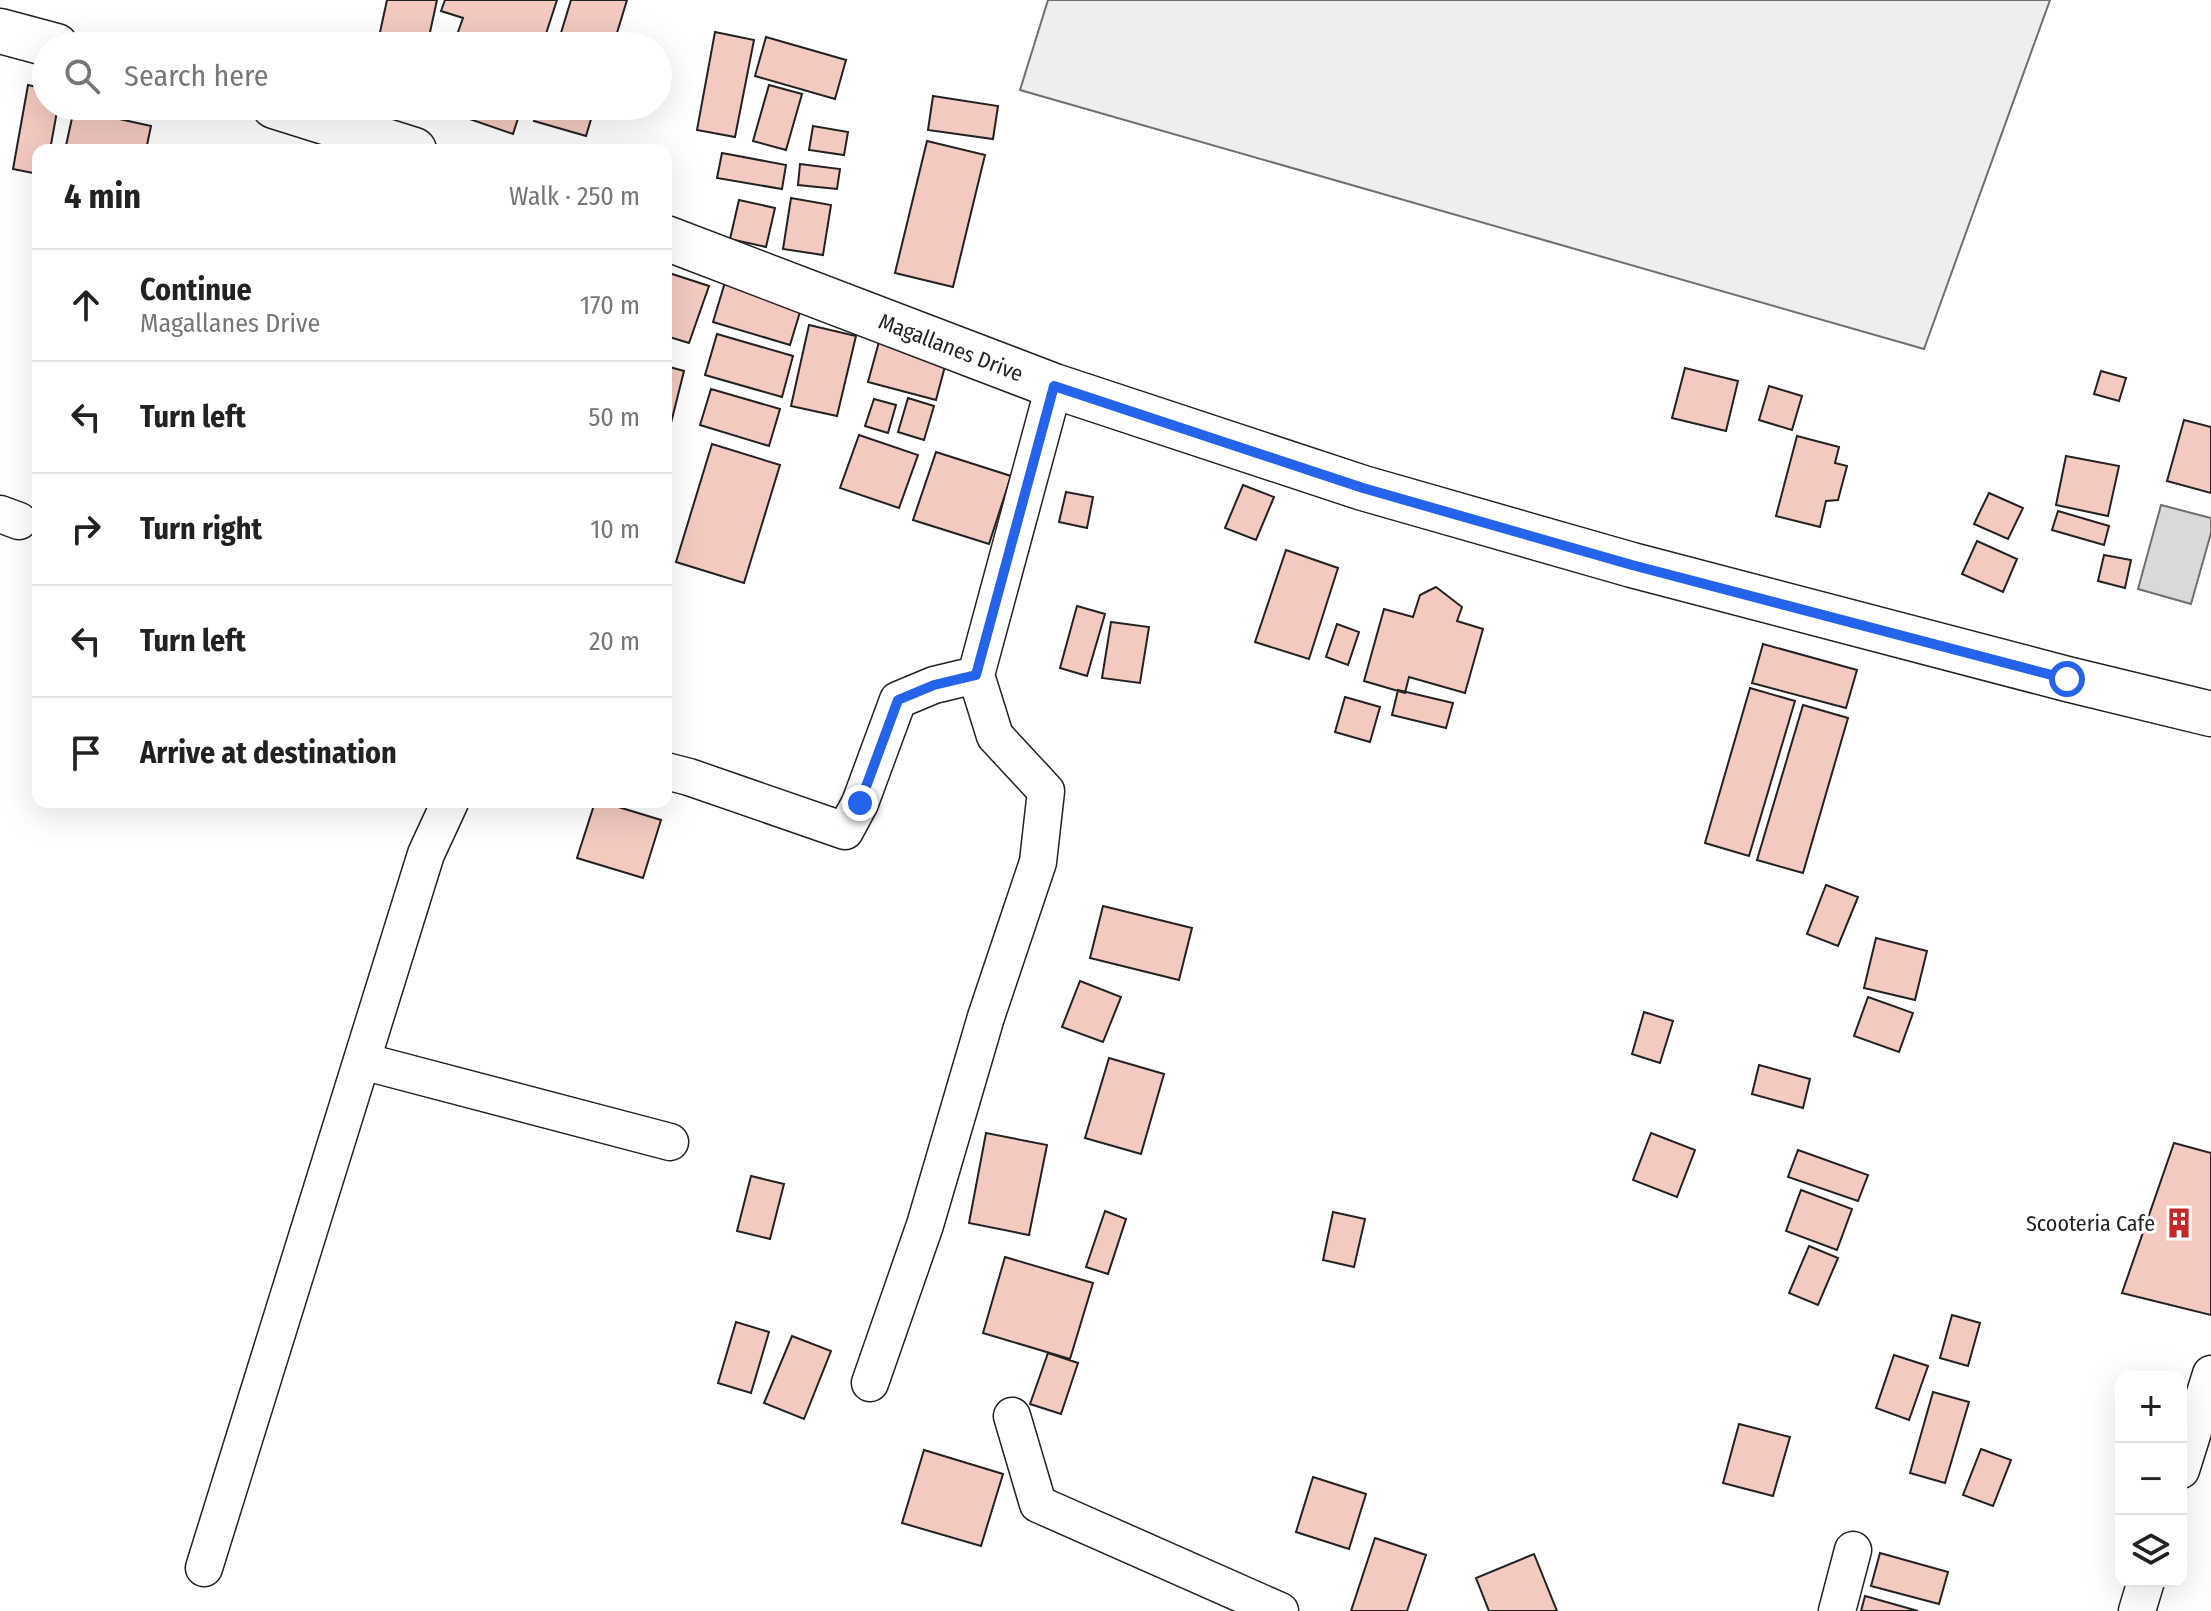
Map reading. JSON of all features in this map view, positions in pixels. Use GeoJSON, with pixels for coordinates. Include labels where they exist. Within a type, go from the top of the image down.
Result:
{"type":"FeatureCollection","features":[{"type":"Feature","properties":{"kind":"street"},"geometry":{"type":"LineString","coordinates":[[0,31],[32,40]]}},
{"type":"Feature","properties":{"kind":"street"},"geometry":{"type":"LineString","coordinates":[[319,120],[395,144]]}},
{"type":"Feature","properties":{"kind":"street","name":"Magallanes Drive"},"geometry":{"type":"LineString","coordinates":[[672,240],[1054,386],[1363,488],[1617,560],[2211,714]]}},
{"type":"Feature","properties":{"kind":"street"},"geometry":{"type":"LineString","coordinates":[[870,1383],[925,1225],[986,1017],[1038,862],[1046,791],[995,736],[976,675],[1054,386]]}},
{"type":"Feature","properties":{"kind":"street"},"geometry":{"type":"LineString","coordinates":[[672,773],[845,831],[860,803],[898,700],[934,685],[976,675]]}},
{"type":"Feature","properties":{"kind":"street"},"geometry":{"type":"LineString","coordinates":[[204,1568],[426,854],[447,808]]}},
{"type":"Feature","properties":{"kind":"street"},"geometry":{"type":"LineString","coordinates":[[362,1061],[670,1142]]}},
{"type":"Feature","properties":{"kind":"street"},"geometry":{"type":"LineString","coordinates":[[2187,1451],[2211,1374]]}},
{"type":"Feature","properties":{"kind":"street"},"geometry":{"type":"LineString","coordinates":[[1012,1416],[1038,1504],[1280,1611]]}},
{"type":"Feature","properties":{"kind":"street"},"geometry":{"type":"LineString","coordinates":[[1837,1611],[1853,1550]]}},
{"type":"Feature","properties":{"kind":"street"},"geometry":{"type":"LineString","coordinates":[[2137,1611],[2144,1587]]}},
{"type":"Feature","properties":{"kind":"shaded area"},"geometry":{"type":"Polygon","coordinates":[[[1048,0],[2050,0],[1924,349],[1020,90],[1048,0]]]}},
{"type":"Feature","properties":{"kind":"shaded area"},"geometry":{"type":"Polygon","coordinates":[[[2161,505],[2211,518],[2211,533],[2191,604],[2138,589],[2161,505]]]}},
{"type":"Feature","properties":{"kind":"building"},"geometry":{"type":"Polygon","coordinates":[[[387,0],[437,0],[430,32],[380,32],[387,0]]]}},
{"type":"Feature","properties":{"kind":"building"},"geometry":{"type":"Polygon","coordinates":[[[445,0],[557,0],[547,32],[458,32],[463,18],[441,11],[445,0]]]}},
{"type":"Feature","properties":{"kind":"building"},"geometry":{"type":"Polygon","coordinates":[[[571,0],[627,0],[617,32],[561,32],[571,0]]]}},
{"type":"Feature","properties":{"kind":"building"},"geometry":{"type":"Polygon","coordinates":[[[715,32],[754,40],[735,137],[697,130],[715,32]]]}},
{"type":"Feature","properties":{"kind":"building"},"geometry":{"type":"Polygon","coordinates":[[[766,37],[846,60],[835,99],[755,76],[766,37]]]}},
{"type":"Feature","properties":{"kind":"building"},"geometry":{"type":"Polygon","coordinates":[[[28,85],[32,86],[32,120],[55,120],[51,144],[32,144],[32,173],[13,169],[28,85]]]}},
{"type":"Feature","properties":{"kind":"building"},"geometry":{"type":"Polygon","coordinates":[[[769,85],[802,94],[786,150],[753,141],[769,85]]]}},
{"type":"Feature","properties":{"kind":"building"},"geometry":{"type":"Polygon","coordinates":[[[933,96],[998,106],[993,139],[928,130],[933,96]]]}},
{"type":"Feature","properties":{"kind":"building"},"geometry":{"type":"Polygon","coordinates":[[[72,120],[124,120],[151,126],[147,144],[66,144],[72,120]]]}},
{"type":"Feature","properties":{"kind":"building"},"geometry":{"type":"Polygon","coordinates":[[[472,120],[518,120],[513,134],[472,120]]]}},
{"type":"Feature","properties":{"kind":"building"},"geometry":{"type":"Polygon","coordinates":[[[534,120],[591,120],[586,136],[534,120]]]}},
{"type":"Feature","properties":{"kind":"building"},"geometry":{"type":"Polygon","coordinates":[[[813,126],[848,132],[844,155],[809,150],[813,126]]]}},
{"type":"Feature","properties":{"kind":"building"},"geometry":{"type":"Polygon","coordinates":[[[927,141],[985,155],[953,287],[895,273],[927,141]]]}},
{"type":"Feature","properties":{"kind":"building"},"geometry":{"type":"Polygon","coordinates":[[[722,153],[786,165],[782,189],[717,178],[722,153]]]}},
{"type":"Feature","properties":{"kind":"building"},"geometry":{"type":"Polygon","coordinates":[[[800,164],[840,169],[837,189],[798,185],[800,164]]]}},
{"type":"Feature","properties":{"kind":"building"},"geometry":{"type":"Polygon","coordinates":[[[791,198],[831,205],[823,255],[783,249],[791,198]]]}},
{"type":"Feature","properties":{"kind":"building"},"geometry":{"type":"Polygon","coordinates":[[[739,200],[775,208],[766,247],[730,239],[739,200]]]}},
{"type":"Feature","properties":{"kind":"building"},"geometry":{"type":"Polygon","coordinates":[[[672,274],[709,286],[689,343],[672,338],[672,274]]]}},
{"type":"Feature","properties":{"kind":"building"},"geometry":{"type":"Polygon","coordinates":[[[726,279],[803,302],[790,345],[713,322],[726,279]]]}},
{"type":"Feature","properties":{"kind":"building"},"geometry":{"type":"Polygon","coordinates":[[[809,325],[856,336],[837,416],[791,406],[809,325]]]}},
{"type":"Feature","properties":{"kind":"building"},"geometry":{"type":"Polygon","coordinates":[[[717,334],[793,356],[782,397],[705,375],[717,334]]]}},
{"type":"Feature","properties":{"kind":"building"},"geometry":{"type":"Polygon","coordinates":[[[880,338],[948,355],[936,400],[868,382],[880,338]]]}},
{"type":"Feature","properties":{"kind":"building"},"geometry":{"type":"Polygon","coordinates":[[[672,368],[684,371],[672,419],[672,368]]]}},
{"type":"Feature","properties":{"kind":"building"},"geometry":{"type":"Polygon","coordinates":[[[1685,368],[1738,381],[1726,431],[1672,418],[1685,368]]]}},
{"type":"Feature","properties":{"kind":"building"},"geometry":{"type":"Polygon","coordinates":[[[2101,371],[2126,378],[2119,401],[2094,394],[2101,371]]]}},
{"type":"Feature","properties":{"kind":"building"},"geometry":{"type":"Polygon","coordinates":[[[1769,386],[1802,396],[1792,430],[1759,420],[1769,386]]]}},
{"type":"Feature","properties":{"kind":"building"},"geometry":{"type":"Polygon","coordinates":[[[711,389],[780,409],[769,446],[700,425],[711,389]]]}},
{"type":"Feature","properties":{"kind":"building"},"geometry":{"type":"Polygon","coordinates":[[[908,398],[934,406],[924,440],[898,432],[908,398]]]}},
{"type":"Feature","properties":{"kind":"building"},"geometry":{"type":"Polygon","coordinates":[[[874,399],[896,405],[888,433],[865,426],[874,399]]]}},
{"type":"Feature","properties":{"kind":"building"},"geometry":{"type":"Polygon","coordinates":[[[2184,420],[2211,427],[2211,493],[2167,481],[2184,420]]]}},
{"type":"Feature","properties":{"kind":"building"},"geometry":{"type":"Polygon","coordinates":[[[859,435],[918,455],[899,508],[840,488],[859,435]]]}},
{"type":"Feature","properties":{"kind":"building"},"geometry":{"type":"Polygon","coordinates":[[[1797,436],[1839,447],[1835,463],[1847,466],[1838,500],[1826,501],[1820,527],[1776,516],[1797,436]]]}},
{"type":"Feature","properties":{"kind":"building"},"geometry":{"type":"Polygon","coordinates":[[[712,444],[780,465],[744,583],[676,562],[712,444]]]}},
{"type":"Feature","properties":{"kind":"building"},"geometry":{"type":"Polygon","coordinates":[[[936,452],[1011,476],[989,544],[913,520],[936,452]]]}},
{"type":"Feature","properties":{"kind":"building"},"geometry":{"type":"Polygon","coordinates":[[[2066,456],[2119,466],[2108,516],[2056,505],[2066,456]]]}},
{"type":"Feature","properties":{"kind":"building"},"geometry":{"type":"Polygon","coordinates":[[[1243,485],[1274,497],[1256,540],[1225,528],[1243,485]]]}},
{"type":"Feature","properties":{"kind":"building"},"geometry":{"type":"Polygon","coordinates":[[[1066,492],[1093,497],[1087,528],[1059,522],[1066,492]]]}},
{"type":"Feature","properties":{"kind":"building"},"geometry":{"type":"Polygon","coordinates":[[[1989,493],[2023,508],[2008,539],[1974,524],[1989,493]]]}},
{"type":"Feature","properties":{"kind":"building"},"geometry":{"type":"Polygon","coordinates":[[[2058,511],[2109,526],[2104,545],[2052,530],[2058,511]]]}},
{"type":"Feature","properties":{"kind":"building"},"geometry":{"type":"Polygon","coordinates":[[[1977,541],[2017,559],[2003,592],[1962,574],[1977,541]]]}},
{"type":"Feature","properties":{"kind":"building"},"geometry":{"type":"Polygon","coordinates":[[[1286,550],[1338,568],[1309,659],[1255,642],[1286,550]]]}},
{"type":"Feature","properties":{"kind":"building"},"geometry":{"type":"Polygon","coordinates":[[[2104,555],[2131,560],[2125,588],[2098,581],[2104,555]]]}},
{"type":"Feature","properties":{"kind":"building"},"geometry":{"type":"Polygon","coordinates":[[[1436,587],[1462,607],[1457,621],[1483,629],[1465,693],[1409,677],[1405,693],[1364,681],[1384,609],[1413,617],[1420,595],[1436,587]]]}},
{"type":"Feature","properties":{"kind":"building"},"geometry":{"type":"Polygon","coordinates":[[[1077,606],[1105,614],[1087,676],[1060,668],[1077,606]]]}},
{"type":"Feature","properties":{"kind":"building"},"geometry":{"type":"Polygon","coordinates":[[[1111,622],[1149,627],[1140,683],[1102,678],[1111,622]]]}},
{"type":"Feature","properties":{"kind":"building"},"geometry":{"type":"Polygon","coordinates":[[[1337,624],[1359,632],[1348,665],[1326,657],[1337,624]]]}},
{"type":"Feature","properties":{"kind":"building"},"geometry":{"type":"Polygon","coordinates":[[[1763,644],[1857,670],[1846,708],[1752,683],[1763,644]]]}},
{"type":"Feature","properties":{"kind":"building"},"geometry":{"type":"Polygon","coordinates":[[[1750,688],[1795,701],[1749,856],[1705,843],[1750,688]]]}},
{"type":"Feature","properties":{"kind":"building"},"geometry":{"type":"Polygon","coordinates":[[[1398,690],[1453,703],[1446,728],[1392,715],[1398,690]]]}},
{"type":"Feature","properties":{"kind":"building"},"geometry":{"type":"Polygon","coordinates":[[[1345,697],[1380,707],[1370,742],[1335,732],[1345,697]]]}},
{"type":"Feature","properties":{"kind":"building"},"geometry":{"type":"Polygon","coordinates":[[[1803,705],[1848,718],[1803,873],[1757,860],[1803,705]]]}},
{"type":"Feature","properties":{"kind":"building"},"geometry":{"type":"Polygon","coordinates":[[[593,808],[622,808],[661,820],[643,878],[577,858],[593,808]]]}},
{"type":"Feature","properties":{"kind":"building"},"geometry":{"type":"Polygon","coordinates":[[[1826,885],[1858,897],[1838,946],[1807,934],[1826,885]]]}},
{"type":"Feature","properties":{"kind":"building"},"geometry":{"type":"Polygon","coordinates":[[[1103,906],[1192,928],[1179,980],[1090,958],[1103,906]]]}},
{"type":"Feature","properties":{"kind":"building"},"geometry":{"type":"Polygon","coordinates":[[[1876,938],[1927,951],[1915,1000],[1864,988],[1876,938]]]}},
{"type":"Feature","properties":{"kind":"building"},"geometry":{"type":"Polygon","coordinates":[[[1080,981],[1121,997],[1103,1042],[1062,1027],[1080,981]]]}},
{"type":"Feature","properties":{"kind":"building"},"geometry":{"type":"Polygon","coordinates":[[[1868,997],[1913,1013],[1899,1052],[1854,1036],[1868,997]]]}},
{"type":"Feature","properties":{"kind":"building"},"geometry":{"type":"Polygon","coordinates":[[[1644,1012],[1673,1021],[1660,1063],[1632,1054],[1644,1012]]]}},
{"type":"Feature","properties":{"kind":"building"},"geometry":{"type":"Polygon","coordinates":[[[1109,1058],[1164,1074],[1141,1154],[1085,1138],[1109,1058]]]}},
{"type":"Feature","properties":{"kind":"building"},"geometry":{"type":"Polygon","coordinates":[[[1759,1065],[1810,1079],[1803,1108],[1752,1094],[1759,1065]]]}},
{"type":"Feature","properties":{"kind":"building"},"geometry":{"type":"Polygon","coordinates":[[[986,1133],[1047,1145],[1029,1235],[969,1223],[986,1133]]]}},
{"type":"Feature","properties":{"kind":"building"},"geometry":{"type":"Polygon","coordinates":[[[1651,1133],[1695,1150],[1677,1197],[1633,1180],[1651,1133]]]}},
{"type":"Feature","properties":{"kind":"building","name":"Scooteria Cafe"},"geometry":{"type":"Polygon","coordinates":[[[2174,1143],[2211,1153],[2211,1315],[2122,1293],[2174,1143]]]}},
{"type":"Feature","properties":{"kind":"building"},"geometry":{"type":"Polygon","coordinates":[[[1798,1150],[1868,1175],[1858,1201],[1788,1177],[1798,1150]]]}},
{"type":"Feature","properties":{"kind":"building"},"geometry":{"type":"Polygon","coordinates":[[[751,1176],[784,1184],[770,1239],[737,1231],[751,1176]]]}},
{"type":"Feature","properties":{"kind":"building"},"geometry":{"type":"Polygon","coordinates":[[[1801,1190],[1852,1209],[1837,1250],[1786,1231],[1801,1190]]]}},
{"type":"Feature","properties":{"kind":"building"},"geometry":{"type":"Polygon","coordinates":[[[1105,1211],[1126,1219],[1108,1274],[1086,1267],[1105,1211]]]}},
{"type":"Feature","properties":{"kind":"building"},"geometry":{"type":"Polygon","coordinates":[[[1333,1212],[1365,1219],[1354,1267],[1323,1260],[1333,1212]]]}},
{"type":"Feature","properties":{"kind":"building"},"geometry":{"type":"Polygon","coordinates":[[[1809,1246],[1838,1258],[1818,1305],[1789,1293],[1809,1246]]]}},
{"type":"Feature","properties":{"kind":"building"},"geometry":{"type":"Polygon","coordinates":[[[1005,1257],[1093,1283],[1070,1359],[983,1333],[1005,1257]]]}},
{"type":"Feature","properties":{"kind":"building"},"geometry":{"type":"Polygon","coordinates":[[[1952,1315],[1980,1323],[1968,1366],[1940,1358],[1952,1315]]]}},
{"type":"Feature","properties":{"kind":"building"},"geometry":{"type":"Polygon","coordinates":[[[736,1322],[769,1332],[751,1393],[718,1383],[736,1322]]]}},
{"type":"Feature","properties":{"kind":"building"},"geometry":{"type":"Polygon","coordinates":[[[792,1336],[831,1351],[804,1419],[764,1403],[792,1336]]]}},
{"type":"Feature","properties":{"kind":"building"},"geometry":{"type":"Polygon","coordinates":[[[1048,1353],[1078,1363],[1061,1414],[1030,1404],[1048,1353]]]}},
{"type":"Feature","properties":{"kind":"building"},"geometry":{"type":"Polygon","coordinates":[[[1894,1355],[1928,1366],[1909,1420],[1876,1408],[1894,1355]]]}},
{"type":"Feature","properties":{"kind":"building"},"geometry":{"type":"Polygon","coordinates":[[[1933,1392],[1969,1402],[1945,1483],[1910,1473],[1933,1392]]]}},
{"type":"Feature","properties":{"kind":"building"},"geometry":{"type":"Polygon","coordinates":[[[1739,1424],[1790,1437],[1773,1496],[1723,1483],[1739,1424]]]}},
{"type":"Feature","properties":{"kind":"building"},"geometry":{"type":"Polygon","coordinates":[[[1981,1449],[2011,1460],[1993,1506],[1963,1495],[1981,1449]]]}},
{"type":"Feature","properties":{"kind":"building"},"geometry":{"type":"Polygon","coordinates":[[[924,1450],[1003,1474],[981,1546],[902,1523],[924,1450]]]}},
{"type":"Feature","properties":{"kind":"building"},"geometry":{"type":"Polygon","coordinates":[[[1313,1477],[1366,1494],[1349,1549],[1296,1532],[1313,1477]]]}},
{"type":"Feature","properties":{"kind":"building"},"geometry":{"type":"Polygon","coordinates":[[[1375,1538],[1426,1555],[1407,1611],[1351,1611],[1375,1538]]]}},
{"type":"Feature","properties":{"kind":"building"},"geometry":{"type":"Polygon","coordinates":[[[1880,1553],[1948,1572],[1939,1604],[1871,1586],[1880,1553]]]}},
{"type":"Feature","properties":{"kind":"building"},"geometry":{"type":"Polygon","coordinates":[[[1534,1554],[1557,1611],[1489,1611],[1476,1578],[1534,1554]]]}},
{"type":"Feature","properties":{"kind":"building"},"geometry":{"type":"Polygon","coordinates":[[[1865,1596],[1918,1611],[1861,1611],[1865,1596]]]}},
{"type":"Feature","properties":{"kind":"place","name":"Scooteria Cafe"},"geometry":{"type":"Point","coordinates":[2179,1223]}},
{"type":"Feature","properties":{"kind":"route"},"geometry":{"type":"LineString","coordinates":[[860,803],[898,700],[934,685],[976,675],[1054,386],[1363,488],[1632,565],[2067,679]]}}]}
